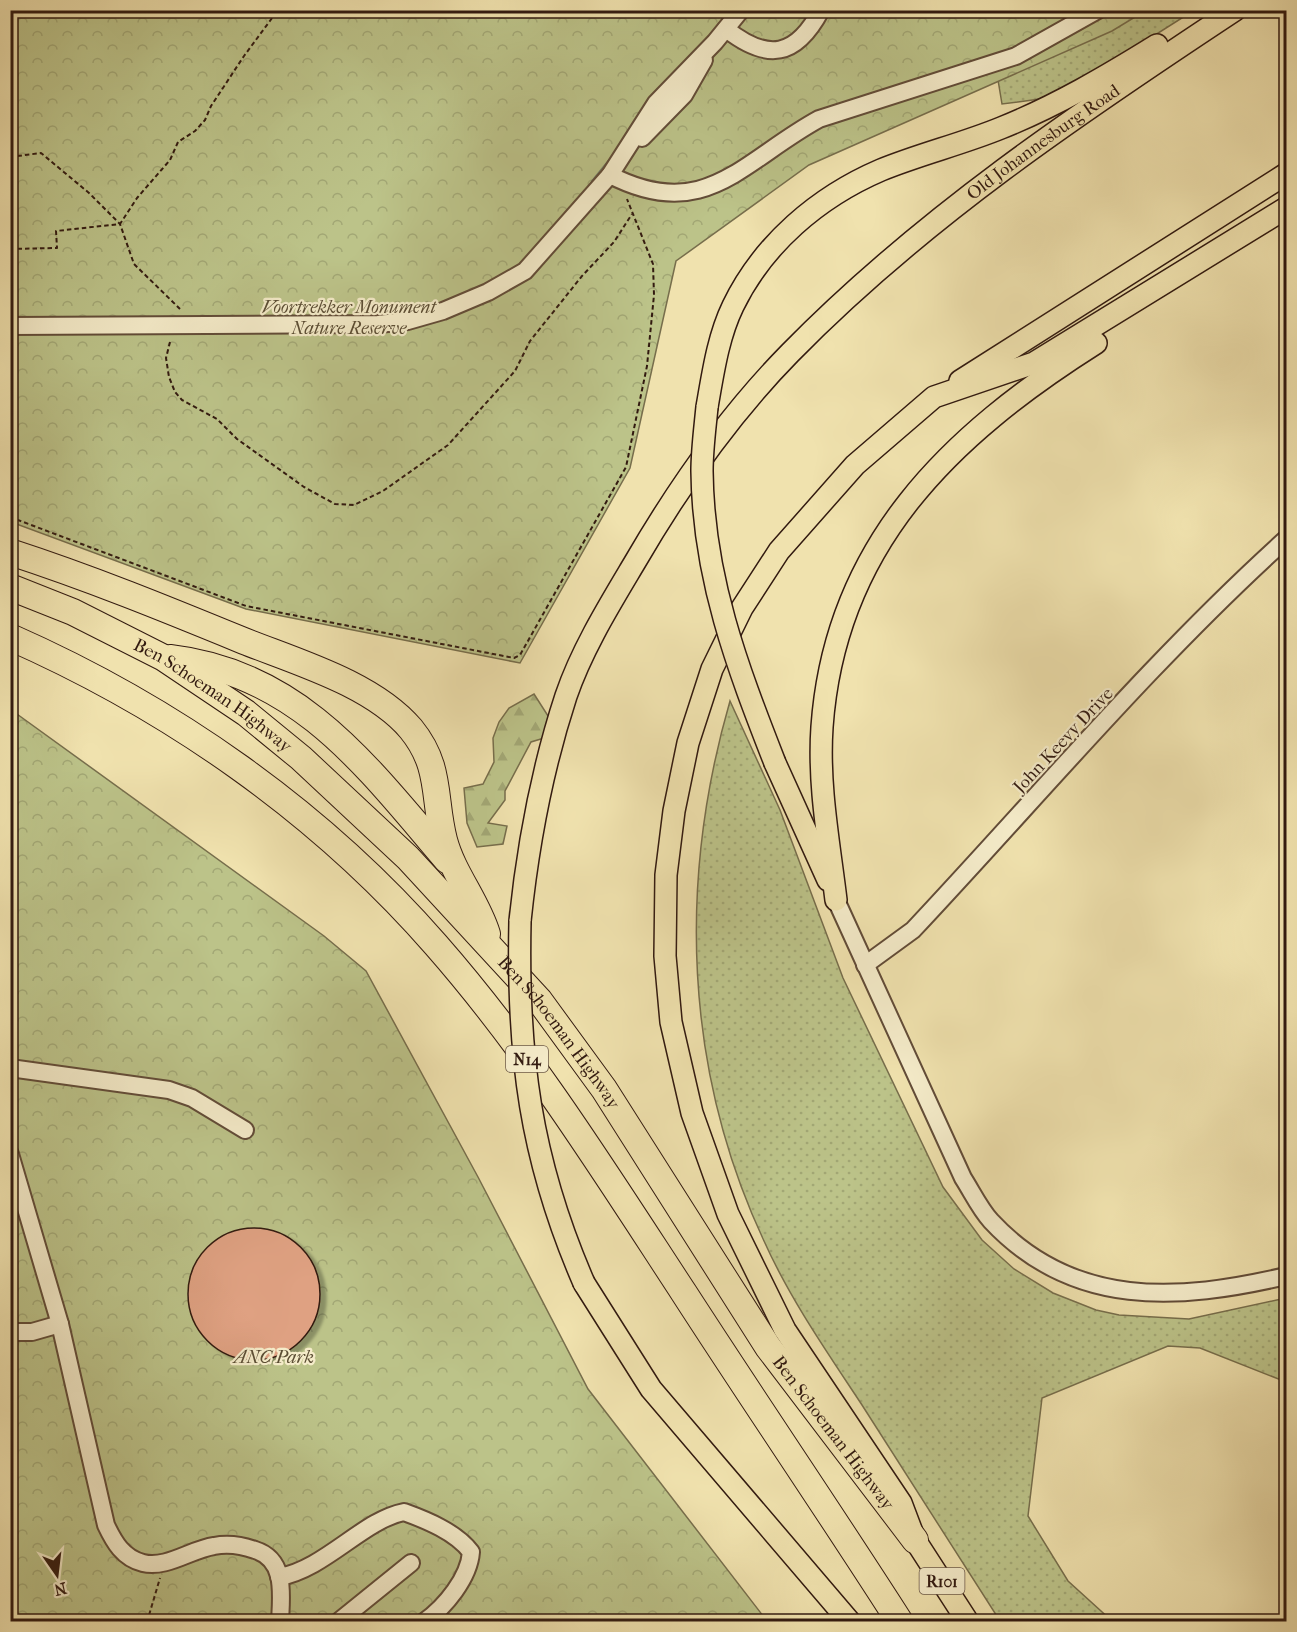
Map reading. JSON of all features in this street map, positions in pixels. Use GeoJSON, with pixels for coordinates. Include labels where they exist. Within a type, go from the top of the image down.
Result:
{"type":"FeatureCollection","features":[{"type":"Feature","properties":{"kind":"highway"},"geometry":{"type":"LineString","coordinates":[[10,552],[100,582],[310,668],[360,689],[397,714],[412,731],[435,778],[444,840],[455,870],[478,910],[490,945]]}},
{"type":"Feature","properties":{"kind":"highway","name":"Ben Schoeman Highway"},"geometry":{"type":"LineString","coordinates":[[10,587],[73,612],[164,658],[246,713],[301,758],[408,858],[539,1000],[604,1089],[768,1347],[915,1540]]}},
{"type":"Feature","properties":{"kind":"highway","name":"N14"},"geometry":{"type":"LineString","coordinates":[[10,637],[134,697],[209,746],[324,835],[435,944],[505,1029],[572,1121],[900,1622]]}},
{"type":"Feature","properties":{"kind":"highway"},"geometry":{"type":"LineString","coordinates":[[164,658],[201,662],[233,672],[268,686],[299,706],[347,747],[455,870]]}},
{"type":"Feature","properties":{"kind":"main road"},"geometry":{"type":"LineString","coordinates":[[836,900],[775,763],[736,665],[711,567],[702,469],[707,407],[714,365],[733,306],[761,259],[798,221],[834,194],[880,171],[999,129],[1042,110],[1107,76],[1213,10]]}},
{"type":"Feature","properties":{"kind":"main road","name":"Old Johannesburg Road"},"geometry":{"type":"LineString","coordinates":[[850,1622],[651,1389],[584,1283],[560,1228],[528,1106],[520,1023],[520,921],[527,854],[543,772],[567,693],[607,610],[652,533],[718,437],[788,355],[861,285],[1001,172],[1113,91],[1235,10]]}},
{"type":"Feature","properties":{"kind":"main road"},"geometry":{"type":"LineString","coordinates":[[915,1540],[901,1503],[786,1330],[728,1214],[692,1113],[671,1022],[665,956],[666,875],[674,811],[688,743],[712,669],[742,608],[779,551],[855,465],[934,397],[1287,174]]}},
{"type":"Feature","properties":{"kind":"main road"},"geometry":{"type":"LineString","coordinates":[[934,397],[1034,363],[1287,208]]}},
{"type":"Feature","properties":{"kind":"main road"},"geometry":{"type":"LineString","coordinates":[[836,900],[822,790],[822,726],[838,635],[847,607],[882,537],[915,492],[949,455],[993,416],[1073,358],[1287,220]]}},
{"type":"Feature","properties":{"kind":"main road","name":"Ben Schoeman Highway"},"geometry":{"type":"LineString","coordinates":[[915,1540],[968,1622]]}},
{"type":"Feature","properties":{"kind":"street"},"geometry":{"type":"LineString","coordinates":[[10,326],[179,327],[378,324],[408,321],[443,311],[488,292],[525,271],[625,156],[656,103],[715,42],[741,10]]}},
{"type":"Feature","properties":{"kind":"street"},"geometry":{"type":"LineString","coordinates":[[726,29],[737,38],[765,50],[783,50],[802,38],[821,10]]}},
{"type":"Feature","properties":{"kind":"street"},"geometry":{"type":"LineString","coordinates":[[610,175],[632,186],[675,194],[696,192],[716,185],[819,119],[1005,60],[1078,24],[1098,10]]}},
{"type":"Feature","properties":{"kind":"street","name":"John Keevy Drive"},"geometry":{"type":"LineString","coordinates":[[865,964],[914,930],[1239,581],[1287,539]]}},
{"type":"Feature","properties":{"kind":"street"},"geometry":{"type":"LineString","coordinates":[[836,900],[963,1178],[989,1220],[1023,1250],[1059,1273],[1108,1287],[1152,1294],[1211,1292],[1287,1276]]}},
{"type":"Feature","properties":{"kind":"street"},"geometry":{"type":"LineString","coordinates":[[10,1068],[169,1090],[192,1098],[245,1130]]}},
{"type":"Feature","properties":{"kind":"street"},"geometry":{"type":"LineString","coordinates":[[10,1154],[60,1324],[106,1525],[115,1543],[127,1556],[144,1563],[158,1563],[214,1546],[238,1544],[260,1551],[276,1566],[279,1577],[282,1604],[279,1622]]}},
{"type":"Feature","properties":{"kind":"street"},"geometry":{"type":"LineString","coordinates":[[10,1332],[32,1332],[60,1324]]}},
{"type":"Feature","properties":{"kind":"street"},"geometry":{"type":"LineString","coordinates":[[279,1577],[319,1561],[384,1520],[404,1512],[430,1522],[465,1545],[471,1552],[467,1568],[445,1604],[424,1622]]}},
{"type":"Feature","properties":{"kind":"street"},"geometry":{"type":"LineString","coordinates":[[338,1622],[411,1563]]}},
{"type":"Feature","properties":{"kind":"path"},"geometry":{"type":"LineString","coordinates":[[120,224],[137,198],[170,160],[178,142],[195,131],[205,120],[218,96],[278,10]]}},
{"type":"Feature","properties":{"kind":"path"},"geometry":{"type":"LineString","coordinates":[[10,157],[41,153],[89,193],[120,224],[134,264],[162,288],[187,316],[179,327],[166,358],[169,377],[175,392],[182,400],[217,419],[237,439],[304,487],[335,504],[354,505],[383,491],[448,445],[514,371],[530,341],[582,276],[614,242],[632,214]]}},
{"type":"Feature","properties":{"kind":"path"},"geometry":{"type":"LineString","coordinates":[[10,517],[246,606],[514,658],[520,655],[626,467],[647,366],[654,295],[653,264],[626,197],[632,186]]}},
{"type":"Feature","properties":{"kind":"path"},"geometry":{"type":"LineString","coordinates":[[10,249],[57,248],[56,231],[120,224]]}},
{"type":"Feature","properties":{"kind":"path"},"geometry":{"type":"LineString","coordinates":[[147,1622],[157,1595],[161,1572],[158,1563]]}},
{"type":"Feature","properties":{"kind":"green space","name":"Voortrekker Monument Nature Reserve"},"geometry":{"type":"Polygon","coordinates":[[[10,11],[1145,11],[1112,31],[809,165],[676,261],[630,468],[520,663],[246,609],[11,522],[10,11]]]}},
{"type":"Feature","properties":{"kind":"green space"},"geometry":{"type":"Polygon","coordinates":[[[1117,11],[1193,11],[1103,68],[1040,99],[1002,104],[998,80],[1117,11]]]}},
{"type":"Feature","properties":{"kind":"green space"},"geometry":{"type":"Polygon","coordinates":[[[534,694],[550,719],[551,736],[531,742],[505,791],[505,800],[488,823],[507,826],[503,844],[477,847],[467,823],[464,788],[483,784],[494,762],[493,738],[499,722],[509,708],[534,694]]]}},
{"type":"Feature","properties":{"kind":"green space"},"geometry":{"type":"Polygon","coordinates":[[[730,701],[780,810],[843,978],[943,1187],[982,1240],[1014,1269],[1053,1293],[1096,1310],[1119,1315],[1189,1319],[1286,1298],[1286,1382],[1200,1348],[1168,1346],[1042,1398],[1028,1516],[1068,1581],[1112,1621],[1000,1621],[785,1284],[737,1176],[718,1110],[704,1042],[697,974],[697,906],[702,837],[713,769],[730,701]]]}},
{"type":"Feature","properties":{"kind":"green space","name":"ANC Park"},"geometry":{"type":"Polygon","coordinates":[[[10,709],[324,936],[366,971],[478,1177],[588,1389],[767,1621],[11,1621],[10,709]]]}},
{"type":"Feature","properties":{"kind":"building"},"geometry":{"type":"Polygon","coordinates":[[[254,1228],[279,1233],[300,1248],[315,1269],[320,1294],[315,1319],[300,1340],[279,1355],[254,1360],[229,1355],[208,1340],[193,1319],[188,1294],[193,1269],[208,1248],[229,1233],[254,1228]]]}},
{"type":"Feature","properties":{"kind":"waterway"},"geometry":{"type":"LineString","coordinates":[[593,182],[610,161]]}}]}
